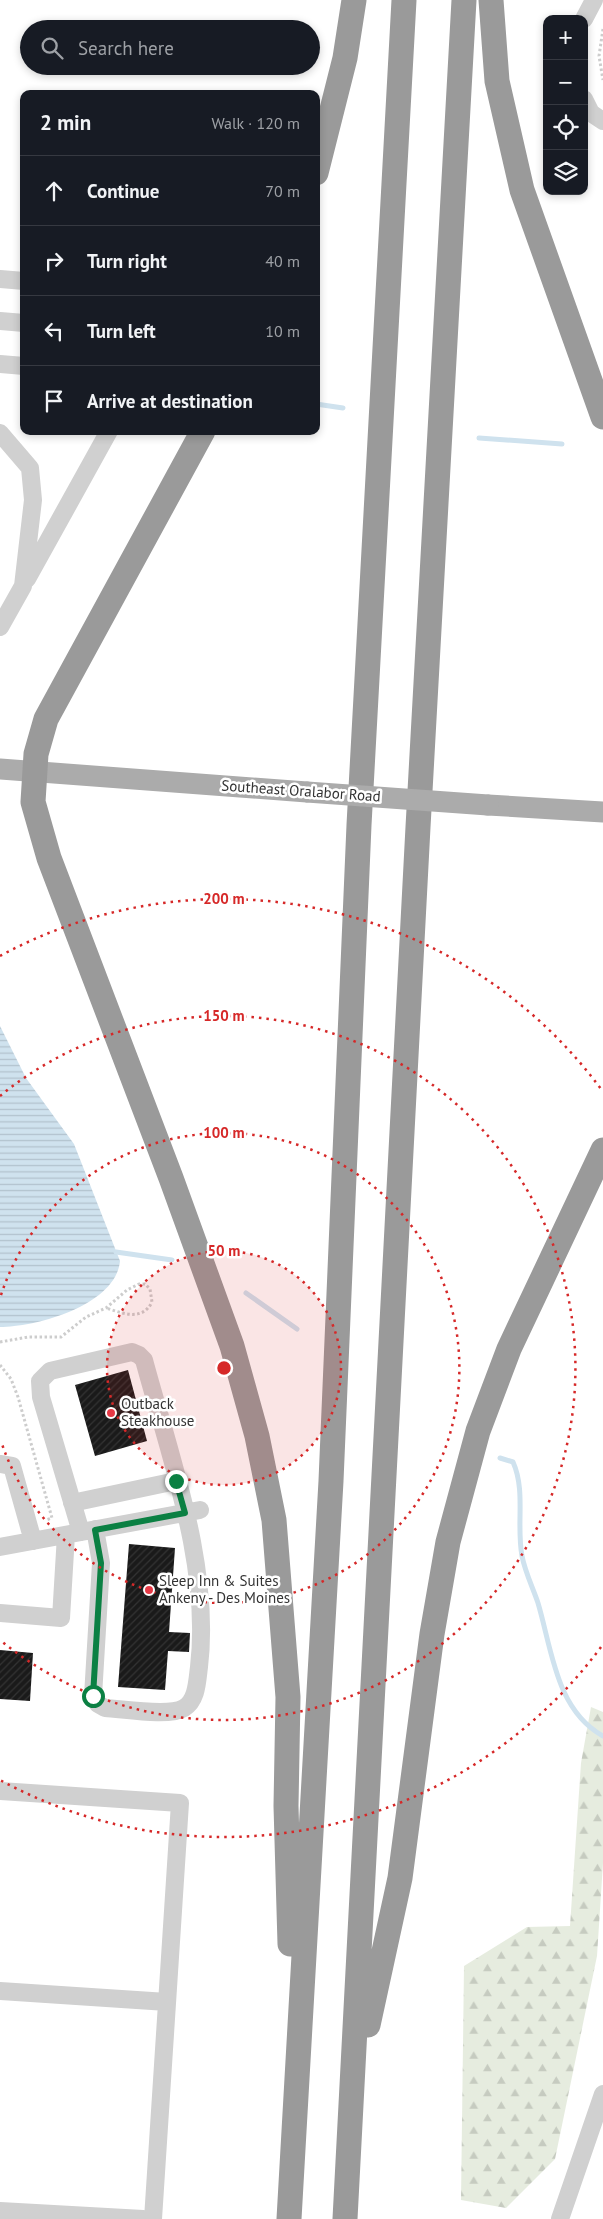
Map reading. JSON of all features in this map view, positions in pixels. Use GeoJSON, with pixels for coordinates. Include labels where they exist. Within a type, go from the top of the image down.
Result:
{"type":"FeatureCollection","features":[{"type":"Feature","properties":{"kind":"highway"},"geometry":{"type":"LineString","coordinates":[[320,157],[341,75],[354,0]]}},
{"type":"Feature","properties":{"kind":"highway"},"geometry":{"type":"LineString","coordinates":[[289,2219],[330,1491],[359,824],[404,0]]}},
{"type":"Feature","properties":{"kind":"highway"},"geometry":{"type":"LineString","coordinates":[[345,2219],[418,827],[464,0]]}},
{"type":"Feature","properties":{"kind":"highway"},"geometry":{"type":"LineString","coordinates":[[491,0],[497,81],[522,190],[603,417]]}},
{"type":"Feature","properties":{"kind":"highway"},"geometry":{"type":"LineString","coordinates":[[201,435],[46,719],[36,754],[33,802],[49,858],[171,1178],[232,1346],[259,1445],[274,1520],[288,1696],[286,1806],[294,2119]]}},
{"type":"Feature","properties":{"kind":"highway"},"geometry":{"type":"LineString","coordinates":[[353,2093],[400,1878],[432,1634],[448,1542],[478,1431],[509,1349],[603,1150]]}},
{"type":"Feature","properties":{"kind":"main road","name":"Southeast Oralabor Road"},"geometry":{"type":"LineString","coordinates":[[0,769],[603,812]]}},
{"type":"Feature","properties":{"kind":"street"},"geometry":{"type":"LineString","coordinates":[[586,15],[594,0]]}},
{"type":"Feature","properties":{"kind":"street"},"geometry":{"type":"LineString","coordinates":[[587,105],[591,114],[603,121]]}},
{"type":"Feature","properties":{"kind":"street"},"geometry":{"type":"LineString","coordinates":[[0,279],[20,281]]}},
{"type":"Feature","properties":{"kind":"street"},"geometry":{"type":"LineString","coordinates":[[0,321],[20,323]]}},
{"type":"Feature","properties":{"kind":"street"},"geometry":{"type":"LineString","coordinates":[[0,364],[20,366]]}},
{"type":"Feature","properties":{"kind":"street"},"geometry":{"type":"LineString","coordinates":[[0,432],[30,468],[33,500],[23,586]]}},
{"type":"Feature","properties":{"kind":"street"},"geometry":{"type":"LineString","coordinates":[[0,627],[108,435]]}},
{"type":"Feature","properties":{"kind":"street"},"geometry":{"type":"LineString","coordinates":[[132,1352],[140,1355],[144,1360],[176,1481],[192,1512],[203,1636],[196,1692],[186,1707],[174,1712],[105,1708],[98,1704],[93,1696],[101,1563],[81,1532],[41,1397],[40,1381],[50,1371],[132,1352]]}},
{"type":"Feature","properties":{"kind":"street"},"geometry":{"type":"LineString","coordinates":[[0,1464],[12,1466],[31,1533]]}},
{"type":"Feature","properties":{"kind":"street"},"geometry":{"type":"LineString","coordinates":[[72,1503],[176,1481]]}},
{"type":"Feature","properties":{"kind":"street"},"geometry":{"type":"LineString","coordinates":[[0,1547],[31,1533],[81,1532],[192,1512]]}},
{"type":"Feature","properties":{"kind":"street"},"geometry":{"type":"LineString","coordinates":[[0,1613],[61,1618],[81,1532]]}},
{"type":"Feature","properties":{"kind":"street"},"geometry":{"type":"LineString","coordinates":[[0,1798],[0,1791],[180,1803],[153,2219]]}},
{"type":"Feature","properties":{"kind":"street"},"geometry":{"type":"LineString","coordinates":[[0,1991],[167,2002]]}},
{"type":"Feature","properties":{"kind":"street"},"geometry":{"type":"LineString","coordinates":[[560,2219],[603,2094]]}},
{"type":"Feature","properties":{"kind":"street"},"geometry":{"type":"LineString","coordinates":[[0,2211],[143,2219]]}},
{"type":"Feature","properties":{"kind":"path"},"geometry":{"type":"LineString","coordinates":[[603,29],[600,56],[603,80]]}},
{"type":"Feature","properties":{"kind":"path"},"geometry":{"type":"LineString","coordinates":[[0,1342],[28,1337],[61,1337],[86,1317],[106,1308],[133,1286],[145,1284],[150,1289],[152,1302],[147,1311],[127,1315],[106,1308]]}},
{"type":"Feature","properties":{"kind":"path"},"geometry":{"type":"LineString","coordinates":[[0,1365],[12,1379],[52,1518],[31,1533]]}},
{"type":"Feature","properties":{"kind":"green space"},"geometry":{"type":"Polygon","coordinates":[[[591,1707],[603,1712],[603,1863],[597,1956],[555,2159],[506,2208],[461,2200],[464,1966],[527,1927],[570,1926],[581,1763],[591,1707]]]}},
{"type":"Feature","properties":{"kind":"water"},"geometry":{"type":"Polygon","coordinates":[[[0,1026],[26,1078],[74,1144],[120,1261],[115,1276],[105,1290],[90,1301],[53,1318],[34,1323],[0,1327],[0,1026]]]}},
{"type":"Feature","properties":{"kind":"building","name":"Outback Steakhouse"},"geometry":{"type":"Polygon","coordinates":[[[128,1370],[147,1441],[95,1456],[75,1385],[128,1370]]]}},
{"type":"Feature","properties":{"kind":"building","name":"Sleep Inn & Suites Ankeny - Des Moines"},"geometry":{"type":"Polygon","coordinates":[[[129,1544],[175,1548],[169,1632],[190,1633],[189,1652],[168,1651],[165,1690],[118,1687],[129,1544]]]}},
{"type":"Feature","properties":{"kind":"building"},"geometry":{"type":"Polygon","coordinates":[[[0,1650],[33,1653],[30,1701],[0,1699],[0,1650]]]}},
{"type":"Feature","properties":{"kind":"waterway"},"geometry":{"type":"LineString","coordinates":[[320,405],[343,408]]}},
{"type":"Feature","properties":{"kind":"waterway"},"geometry":{"type":"LineString","coordinates":[[479,438],[562,444]]}},
{"type":"Feature","properties":{"kind":"waterway"},"geometry":{"type":"LineString","coordinates":[[116,1252],[172,1260]]}},
{"type":"Feature","properties":{"kind":"waterway"},"geometry":{"type":"LineString","coordinates":[[246,1293],[297,1329]]}},
{"type":"Feature","properties":{"kind":"waterway"},"geometry":{"type":"LineString","coordinates":[[500,1458],[513,1462],[517,1473],[520,1496],[520,1544],[522,1556],[538,1603],[558,1677],[565,1695],[575,1711],[587,1725],[603,1736]]}},
{"type":"Feature","properties":{"kind":"place","name":"Outback Steakhouse"},"geometry":{"type":"Point","coordinates":[111,1413]}},
{"type":"Feature","properties":{"kind":"place","name":"Sleep Inn & Suites Ankeny - Des Moines"},"geometry":{"type":"Point","coordinates":[149,1590]}},
{"type":"Feature","properties":{"kind":"route"},"geometry":{"type":"LineString","coordinates":[[93,1696],[101,1563],[95,1530],[185,1513],[176,1481]]}}]}
